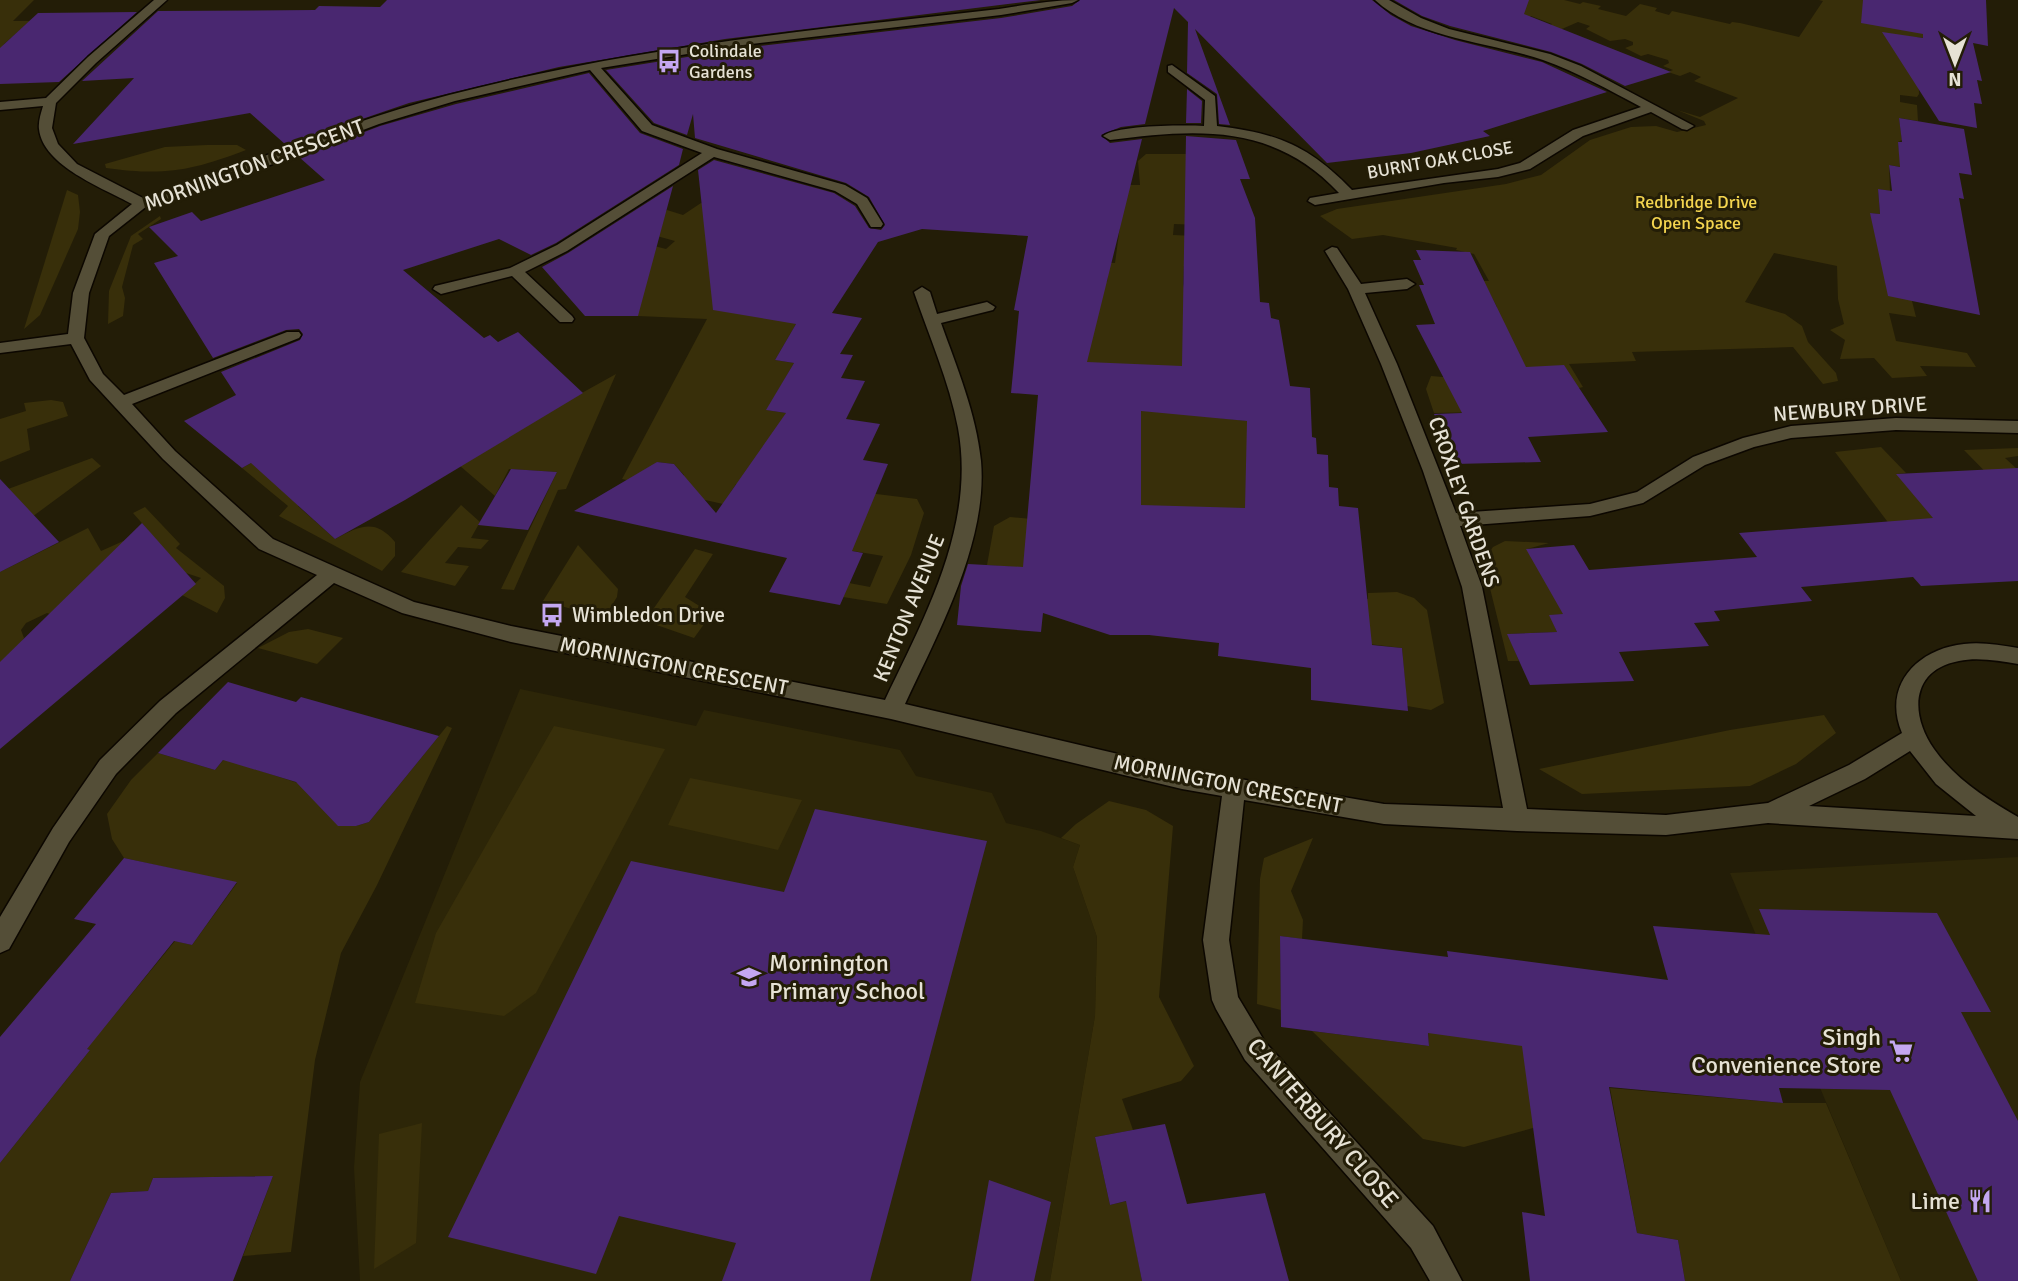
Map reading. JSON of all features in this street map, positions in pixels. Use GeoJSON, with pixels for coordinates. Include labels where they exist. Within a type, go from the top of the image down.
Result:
{"type":"FeatureCollection","features":[{"type":"Feature","properties":{"kind":"street"},"geometry":{"type":"LineString","coordinates":[[142,203],[72,167],[58,152],[45,128],[50,102],[92,60],[161,0]]}},
{"type":"Feature","properties":{"kind":"street","name":"MORNINGTON CRESCENT"},"geometry":{"type":"LineString","coordinates":[[1072,0],[743,41],[593,66],[452,98],[374,121],[228,176],[142,203],[102,234],[81,293],[76,338],[96,376],[169,455],[266,544],[409,608],[511,634],[891,710],[1234,789],[1384,814],[1666,825],[1768,813],[2018,829]]}},
{"type":"Feature","properties":{"kind":"street"},"geometry":{"type":"LineString","coordinates":[[1381,0],[1417,20],[1445,31],[1546,57],[1577,69],[1687,126]]}},
{"type":"Feature","properties":{"kind":"street"},"geometry":{"type":"LineString","coordinates":[[593,66],[647,128],[712,152],[840,188],[862,201],[876,224]]}},
{"type":"Feature","properties":{"kind":"street"},"geometry":{"type":"LineString","coordinates":[[1172,69],[1211,99],[1210,130]]}},
{"type":"Feature","properties":{"kind":"street"},"geometry":{"type":"LineString","coordinates":[[0,106],[50,102]]}},
{"type":"Feature","properties":{"kind":"street","name":"BURNT OAK CLOSE"},"geometry":{"type":"LineString","coordinates":[[1315,201],[1444,179],[1498,173],[1525,166],[1578,133],[1651,107]]}},
{"type":"Feature","properties":{"kind":"street","name":"BURNT OAK CLOSE"},"geometry":{"type":"LineString","coordinates":[[1110,135],[1151,130],[1210,130],[1263,139],[1294,150],[1315,162],[1349,195]]}},
{"type":"Feature","properties":{"kind":"street"},"geometry":{"type":"LineString","coordinates":[[441,289],[515,271],[562,248],[712,152]]}},
{"type":"Feature","properties":{"kind":"street","name":"CROXLEY GARDENS"},"geometry":{"type":"LineString","coordinates":[[1332,251],[1356,289],[1432,471],[1472,587],[1517,821]]}},
{"type":"Feature","properties":{"kind":"street"},"geometry":{"type":"LineString","coordinates":[[515,271],[566,319]]}},
{"type":"Feature","properties":{"kind":"street"},"geometry":{"type":"LineString","coordinates":[[1356,289],[1407,284]]}},
{"type":"Feature","properties":{"kind":"street","name":"KENTON AVENUE"},"geometry":{"type":"LineString","coordinates":[[891,710],[934,616],[965,530],[973,472],[968,429],[922,292]]}},
{"type":"Feature","properties":{"kind":"street"},"geometry":{"type":"LineString","coordinates":[[931,320],[987,307]]}},
{"type":"Feature","properties":{"kind":"street"},"geometry":{"type":"LineString","coordinates":[[120,402],[293,335]]}},
{"type":"Feature","properties":{"kind":"street"},"geometry":{"type":"LineString","coordinates":[[0,348],[76,338]]}},
{"type":"Feature","properties":{"kind":"street","name":"NEWBURY DRIVE"},"geometry":{"type":"LineString","coordinates":[[1449,520],[1590,510],[1643,497],[1699,461],[1749,442],[1791,432],[1896,424],[2018,427]]}},
{"type":"Feature","properties":{"kind":"street"},"geometry":{"type":"LineString","coordinates":[[0,941],[61,835],[108,767],[168,707],[332,574]]}},
{"type":"Feature","properties":{"kind":"street","name":"MORNINGTON CRESCENT"},"geometry":{"type":"LineString","coordinates":[[2018,656],[1987,652],[1949,654],[1921,668],[1911,680],[1906,696],[1907,716],[1914,737],[1926,757],[1963,794],[2018,829]]}},
{"type":"Feature","properties":{"kind":"street","name":"MORNINGTON CRESCENT"},"geometry":{"type":"LineString","coordinates":[[1768,813],[1857,772],[1914,737]]}},
{"type":"Feature","properties":{"kind":"street","name":"CANTERBURY CLOSE"},"geometry":{"type":"LineString","coordinates":[[1234,789],[1216,940],[1225,1000],[1255,1051],[1422,1237],[1447,1281]]}},
{"type":"Feature","properties":{"kind":"shaded area","name":"Mornington Primary School"},"geometry":{"type":"Polygon","coordinates":[[[520,689],[696,726],[704,710],[900,750],[916,776],[992,793],[1006,823],[1041,831],[1080,845],[1073,867],[1097,937],[1095,1016],[1050,1281],[360,1281],[354,1168],[360,1082],[520,689]]]}},
{"type":"Feature","properties":{"kind":"shaded area"},"geometry":{"type":"Polygon","coordinates":[[[2018,857],[2018,1281],[1901,1281],[1730,873],[2018,857]]]}},
{"type":"Feature","properties":{"kind":"green space"},"geometry":{"type":"Polygon","coordinates":[[[0,0],[34,0],[13,21],[30,21],[4,44],[0,56],[0,0]]]}},
{"type":"Feature","properties":{"kind":"green space","name":"Redbridge Drive Open Space"},"geometry":{"type":"Polygon","coordinates":[[[1486,0],[1583,2],[1626,16],[1640,4],[1657,8],[1655,11],[1669,15],[1672,11],[1799,37],[1823,1],[1819,0],[1939,0],[1930,39],[1917,37],[1919,94],[1917,97],[1900,95],[1900,102],[1917,105],[1918,121],[1899,118],[1902,140],[1898,142],[1901,167],[1889,165],[1890,191],[1878,189],[1880,214],[1870,213],[1907,281],[1916,317],[1889,313],[1896,341],[1967,353],[1976,367],[1920,366],[1927,376],[1892,378],[1874,358],[1840,359],[1845,340],[1830,330],[1844,324],[1838,299],[1837,266],[1774,253],[1745,302],[1785,314],[1802,326],[1808,342],[1836,373],[1838,381],[1823,384],[1793,347],[1632,352],[1636,361],[1569,364],[1583,387],[1488,412],[1434,413],[1426,389],[1431,376],[1443,377],[1497,307],[1483,281],[1489,281],[1474,254],[1456,250],[1457,248],[1383,235],[1352,239],[1320,216],[1337,209],[1506,184],[1541,175],[1590,140],[1631,127],[1656,126],[1677,132],[1706,125],[1704,121],[1677,110],[1700,117],[1738,98],[1694,81],[1701,77],[1690,72],[1680,76],[1668,72],[1673,70],[1663,66],[1669,63],[1668,60],[1648,54],[1641,56],[1625,48],[1633,45],[1633,42],[1625,39],[1610,41],[1586,29],[1590,26],[1578,22],[1555,32],[1545,29],[1552,24],[1531,16],[1522,21],[1486,0]]]}},
{"type":"Feature","properties":{"kind":"green space"},"geometry":{"type":"Polygon","coordinates":[[[237,145],[246,150],[209,163],[177,170],[145,172],[106,168],[105,164],[165,147],[237,145]]]}},
{"type":"Feature","properties":{"kind":"green space"},"geometry":{"type":"Polygon","coordinates":[[[1146,154],[1189,154],[1201,225],[1174,224],[1173,235],[1196,236],[1196,266],[1184,265],[1183,284],[1221,418],[1247,421],[1247,431],[1316,595],[1368,599],[1368,593],[1397,592],[1414,598],[1427,610],[1444,703],[1431,710],[1407,706],[1402,648],[1319,638],[1047,570],[987,565],[994,526],[1010,517],[1032,519],[1117,476],[1141,476],[1141,451],[1115,450],[1077,362],[1087,280],[1107,282],[1108,275],[1099,268],[1099,262],[1115,263],[1120,226],[1079,185],[1140,185],[1138,161],[1146,154]]]}},
{"type":"Feature","properties":{"kind":"green space"},"geometry":{"type":"Polygon","coordinates":[[[67,190],[78,195],[78,229],[40,315],[24,329],[67,190]]]}},
{"type":"Feature","properties":{"kind":"green space"},"geometry":{"type":"Polygon","coordinates":[[[701,203],[731,212],[796,324],[775,360],[794,363],[767,410],[804,416],[828,488],[917,499],[924,513],[911,555],[887,604],[843,597],[849,583],[870,587],[883,556],[841,549],[757,488],[736,484],[723,504],[674,493],[684,475],[674,464],[657,462],[636,482],[622,479],[707,319],[638,316],[635,241],[666,249],[675,241],[646,233],[654,219],[667,210],[683,215],[701,203]]]}},
{"type":"Feature","properties":{"kind":"green space"},"geometry":{"type":"Polygon","coordinates":[[[160,216],[161,219],[138,234],[143,239],[133,245],[122,287],[125,298],[123,316],[108,324],[109,291],[131,236],[160,216]]]}},
{"type":"Feature","properties":{"kind":"green space"},"geometry":{"type":"Polygon","coordinates":[[[616,374],[566,489],[558,490],[514,590],[501,589],[557,472],[509,469],[495,496],[417,429],[298,506],[335,539],[367,527],[374,527],[388,534],[395,542],[395,556],[382,571],[279,516],[288,506],[242,468],[275,450],[580,394],[616,374]]]}},
{"type":"Feature","properties":{"kind":"green space"},"geometry":{"type":"Polygon","coordinates":[[[51,400],[63,402],[68,416],[27,429],[30,450],[0,462],[0,419],[26,411],[24,403],[51,400]]]}},
{"type":"Feature","properties":{"kind":"green space"},"geometry":{"type":"Polygon","coordinates":[[[1881,447],[1906,473],[1896,474],[2012,499],[1964,450],[2018,448],[2018,456],[2005,458],[2018,470],[2018,532],[1890,525],[1835,452],[1881,447]]]}},
{"type":"Feature","properties":{"kind":"green space"},"geometry":{"type":"Polygon","coordinates":[[[92,458],[101,466],[17,528],[0,505],[0,492],[92,458]]]}},
{"type":"Feature","properties":{"kind":"green space"},"geometry":{"type":"Polygon","coordinates":[[[461,505],[480,522],[471,538],[489,540],[481,549],[458,547],[445,563],[469,566],[455,586],[401,572],[461,505]]]}},
{"type":"Feature","properties":{"kind":"green space"},"geometry":{"type":"Polygon","coordinates":[[[145,507],[180,544],[176,548],[224,586],[225,598],[217,613],[182,595],[201,578],[156,563],[55,616],[47,613],[26,623],[21,630],[24,638],[0,675],[0,572],[88,528],[101,551],[148,530],[133,513],[145,507]]]}},
{"type":"Feature","properties":{"kind":"green space"},"geometry":{"type":"Polygon","coordinates":[[[1505,541],[1549,543],[1527,549],[1582,614],[1550,615],[1557,632],[1508,634],[1519,661],[1508,661],[1483,560],[1493,547],[1505,541]]]}},
{"type":"Feature","properties":{"kind":"green space"},"geometry":{"type":"Polygon","coordinates":[[[578,545],[618,589],[617,597],[604,618],[543,601],[578,545]]]}},
{"type":"Feature","properties":{"kind":"green space"},"geometry":{"type":"Polygon","coordinates":[[[695,549],[713,554],[685,597],[709,612],[707,620],[694,638],[645,621],[695,549]]]}},
{"type":"Feature","properties":{"kind":"green space"},"geometry":{"type":"Polygon","coordinates":[[[308,629],[343,638],[317,664],[258,648],[289,632],[308,629]]]}},
{"type":"Feature","properties":{"kind":"green space"},"geometry":{"type":"Polygon","coordinates":[[[1824,715],[1836,733],[1796,764],[1750,786],[1582,794],[1539,769],[1730,730],[1824,715]]]}},
{"type":"Feature","properties":{"kind":"green space"},"geometry":{"type":"Polygon","coordinates":[[[447,726],[452,728],[377,885],[341,953],[315,1060],[291,1252],[243,1256],[273,1176],[153,1178],[148,1191],[111,1193],[70,1281],[0,1281],[0,1163],[90,1050],[55,1039],[102,1030],[175,941],[192,945],[237,883],[124,858],[112,839],[107,814],[131,780],[158,753],[215,770],[224,759],[298,783],[356,826],[369,822],[447,726]]]}},
{"type":"Feature","properties":{"kind":"green space"},"geometry":{"type":"Polygon","coordinates":[[[554,726],[665,749],[536,993],[504,1016],[415,1003],[436,933],[554,726]]]}},
{"type":"Feature","properties":{"kind":"green space"},"geometry":{"type":"Polygon","coordinates":[[[690,778],[802,800],[778,850],[668,825],[690,778]]]}},
{"type":"Feature","properties":{"kind":"green space"},"geometry":{"type":"Polygon","coordinates":[[[1109,801],[1146,810],[1173,826],[1159,997],[1194,1066],[1181,1081],[1122,1099],[1133,1130],[1095,1137],[1110,1205],[1127,1201],[1142,1281],[1050,1281],[1095,1016],[1097,937],[1073,867],[1080,845],[1061,838],[1109,801]]]}},
{"type":"Feature","properties":{"kind":"green space"},"geometry":{"type":"Polygon","coordinates":[[[1313,838],[1291,891],[1303,920],[1302,939],[1280,936],[1281,1010],[1257,1004],[1260,879],[1264,858],[1313,838]]]}},
{"type":"Feature","properties":{"kind":"green space"},"geometry":{"type":"Polygon","coordinates":[[[1428,1030],[1561,1051],[1574,1133],[1533,1128],[1464,1147],[1423,1139],[1312,1031],[1429,1046],[1428,1030]]]}},
{"type":"Feature","properties":{"kind":"green space"},"geometry":{"type":"Polygon","coordinates":[[[1610,1088],[1783,1103],[1826,1103],[1901,1281],[1685,1281],[1678,1240],[1637,1233],[1610,1088]]]}},
{"type":"Feature","properties":{"kind":"green space"},"geometry":{"type":"Polygon","coordinates":[[[422,1123],[416,1243],[374,1269],[379,1134],[422,1123]]]}},
{"type":"Feature","properties":{"kind":"building"},"geometry":{"type":"Polygon","coordinates":[[[387,0],[1041,0],[725,39],[559,67],[409,103],[286,145],[250,113],[73,144],[134,78],[82,81],[158,11],[380,7],[387,0]]]}},
{"type":"Feature","properties":{"kind":"building"},"geometry":{"type":"Polygon","coordinates":[[[1080,0],[1372,0],[1411,26],[1542,62],[1607,92],[1483,131],[1490,136],[1411,153],[1327,163],[1195,29],[1230,125],[1219,124],[1217,94],[1187,73],[1188,22],[1174,8],[1145,124],[1121,127],[1101,135],[1110,143],[1142,139],[1087,362],[1182,366],[1186,136],[1236,140],[1250,179],[1240,179],[1255,218],[1260,302],[1269,303],[1271,318],[1279,320],[1290,386],[1310,388],[1312,437],[1316,438],[1317,454],[1328,455],[1329,487],[1338,488],[1339,506],[1358,508],[1372,645],[1402,648],[1408,711],[1311,700],[1311,668],[1218,656],[1219,643],[1149,635],[1110,635],[1043,613],[1041,632],[957,625],[961,586],[968,564],[1023,567],[1038,395],[1011,393],[1019,311],[1014,310],[1028,236],[922,229],[878,242],[832,313],[862,318],[840,354],[853,355],[841,378],[865,381],[846,419],[880,424],[863,460],[888,464],[852,551],[863,553],[840,605],[769,592],[787,558],[574,511],[657,462],[674,464],[716,513],[786,413],[766,410],[794,363],[775,360],[796,324],[713,310],[698,170],[714,160],[834,193],[855,206],[869,228],[881,230],[885,225],[869,197],[846,183],[695,138],[693,114],[687,135],[654,123],[606,70],[743,48],[1001,18],[1072,6],[1080,0]],[[1141,411],[1141,505],[1245,508],[1247,421],[1141,411]]]}},
{"type":"Feature","properties":{"kind":"building"},"geometry":{"type":"Polygon","coordinates":[[[1394,0],[1529,0],[1524,14],[1671,72],[1625,86],[1551,52],[1450,26],[1422,16],[1394,0]]]}},
{"type":"Feature","properties":{"kind":"building"},"geometry":{"type":"Polygon","coordinates":[[[1863,0],[1986,0],[1988,46],[1973,43],[1982,81],[1977,80],[1982,104],[1974,103],[1977,128],[1939,121],[1882,32],[1923,38],[1923,34],[1861,23],[1863,0]]]}},
{"type":"Feature","properties":{"kind":"building"},"geometry":{"type":"Polygon","coordinates":[[[137,12],[59,82],[0,84],[0,48],[38,13],[137,12]]]}},
{"type":"Feature","properties":{"kind":"building"},"geometry":{"type":"Polygon","coordinates":[[[589,73],[640,133],[683,149],[679,165],[556,243],[531,255],[499,239],[403,270],[484,338],[490,335],[498,342],[518,332],[583,393],[335,539],[251,463],[242,468],[184,421],[236,395],[221,372],[300,340],[303,334],[299,329],[286,330],[213,358],[154,263],[178,256],[149,227],[192,212],[201,221],[325,180],[299,157],[380,126],[456,104],[589,73]]]}},
{"type":"Feature","properties":{"kind":"building"},"geometry":{"type":"Polygon","coordinates":[[[1187,89],[1202,101],[1201,123],[1186,123],[1187,89]]]}},
{"type":"Feature","properties":{"kind":"building"},"geometry":{"type":"Polygon","coordinates":[[[1899,118],[1964,129],[1972,175],[1959,173],[1964,199],[1959,198],[1980,315],[1888,296],[1870,213],[1880,214],[1878,189],[1892,191],[1889,165],[1900,167],[1898,142],[1902,142],[1899,118]]]}},
{"type":"Feature","properties":{"kind":"building"},"geometry":{"type":"Polygon","coordinates":[[[673,186],[638,316],[585,316],[542,267],[673,186]]]}},
{"type":"Feature","properties":{"kind":"building"},"geometry":{"type":"Polygon","coordinates":[[[1416,250],[1470,252],[1526,367],[1564,365],[1608,432],[1528,437],[1541,462],[1455,464],[1434,414],[1462,413],[1416,325],[1435,324],[1419,285],[1424,285],[1413,260],[1421,260],[1416,250]]]}},
{"type":"Feature","properties":{"kind":"building"},"geometry":{"type":"Polygon","coordinates":[[[2018,468],[2018,581],[1921,586],[1913,577],[1801,587],[1812,601],[1714,611],[1720,621],[1694,623],[1709,646],[1619,652],[1634,681],[1530,685],[1507,634],[1557,632],[1549,615],[1563,614],[1526,549],[1574,545],[1589,570],[1757,557],[1739,533],[1933,518],[1896,474],[2018,468]]]}},
{"type":"Feature","properties":{"kind":"building"},"geometry":{"type":"Polygon","coordinates":[[[511,469],[557,472],[528,530],[478,525],[511,469]]]}},
{"type":"Feature","properties":{"kind":"building"},"geometry":{"type":"Polygon","coordinates":[[[0,479],[59,542],[0,572],[0,479]]]}},
{"type":"Feature","properties":{"kind":"building"},"geometry":{"type":"Polygon","coordinates":[[[142,523],[196,584],[0,749],[0,662],[142,523]]]}},
{"type":"Feature","properties":{"kind":"building"},"geometry":{"type":"Polygon","coordinates":[[[228,682],[296,702],[301,697],[439,736],[369,822],[356,826],[338,826],[296,782],[223,760],[215,770],[158,753],[228,682]]]}},
{"type":"Feature","properties":{"kind":"building"},"geometry":{"type":"Polygon","coordinates":[[[815,809],[987,841],[870,1281],[722,1281],[736,1243],[619,1216],[596,1274],[448,1237],[631,861],[784,892],[815,809]]]}},
{"type":"Feature","properties":{"kind":"building"},"geometry":{"type":"Polygon","coordinates":[[[124,858],[237,882],[192,945],[174,941],[0,1163],[0,1037],[96,924],[74,919],[124,858]]]}},
{"type":"Feature","properties":{"kind":"building"},"geometry":{"type":"Polygon","coordinates":[[[1759,909],[1937,913],[1991,1012],[1961,1012],[2018,1121],[2018,1281],[1978,1281],[1890,1090],[1779,1088],[1783,1103],[1609,1087],[1637,1233],[1678,1240],[1685,1281],[1530,1281],[1522,1212],[1545,1216],[1522,1046],[1428,1033],[1429,1046],[1281,1027],[1280,936],[1448,957],[1447,951],[1668,980],[1653,926],[1770,935],[1759,909]]]}},
{"type":"Feature","properties":{"kind":"building"},"geometry":{"type":"Polygon","coordinates":[[[1165,1124],[1187,1204],[1265,1193],[1289,1281],[1142,1281],[1126,1201],[1110,1205],[1095,1137],[1165,1124]]]}},
{"type":"Feature","properties":{"kind":"building"},"geometry":{"type":"Polygon","coordinates":[[[273,1176],[233,1281],[70,1281],[111,1193],[148,1191],[153,1178],[273,1176]]]}},
{"type":"Feature","properties":{"kind":"building"},"geometry":{"type":"Polygon","coordinates":[[[989,1180],[1051,1202],[1034,1281],[971,1281],[989,1180]]]}},
{"type":"Feature","properties":{"kind":"place","name":"Colindale Gardens"},"geometry":{"type":"Point","coordinates":[669,61]}},
{"type":"Feature","properties":{"kind":"place","name":"Wimbledon Drive"},"geometry":{"type":"Point","coordinates":[552,615]}},
{"type":"Feature","properties":{"kind":"place","name":"Mornington Primary School"},"geometry":{"type":"Point","coordinates":[749,977]}},
{"type":"Feature","properties":{"kind":"place","name":"Singh Convenience Store"},"geometry":{"type":"Point","coordinates":[1901,1051]}},
{"type":"Feature","properties":{"kind":"place","name":"Lime"},"geometry":{"type":"Point","coordinates":[1980,1201]}}]}
